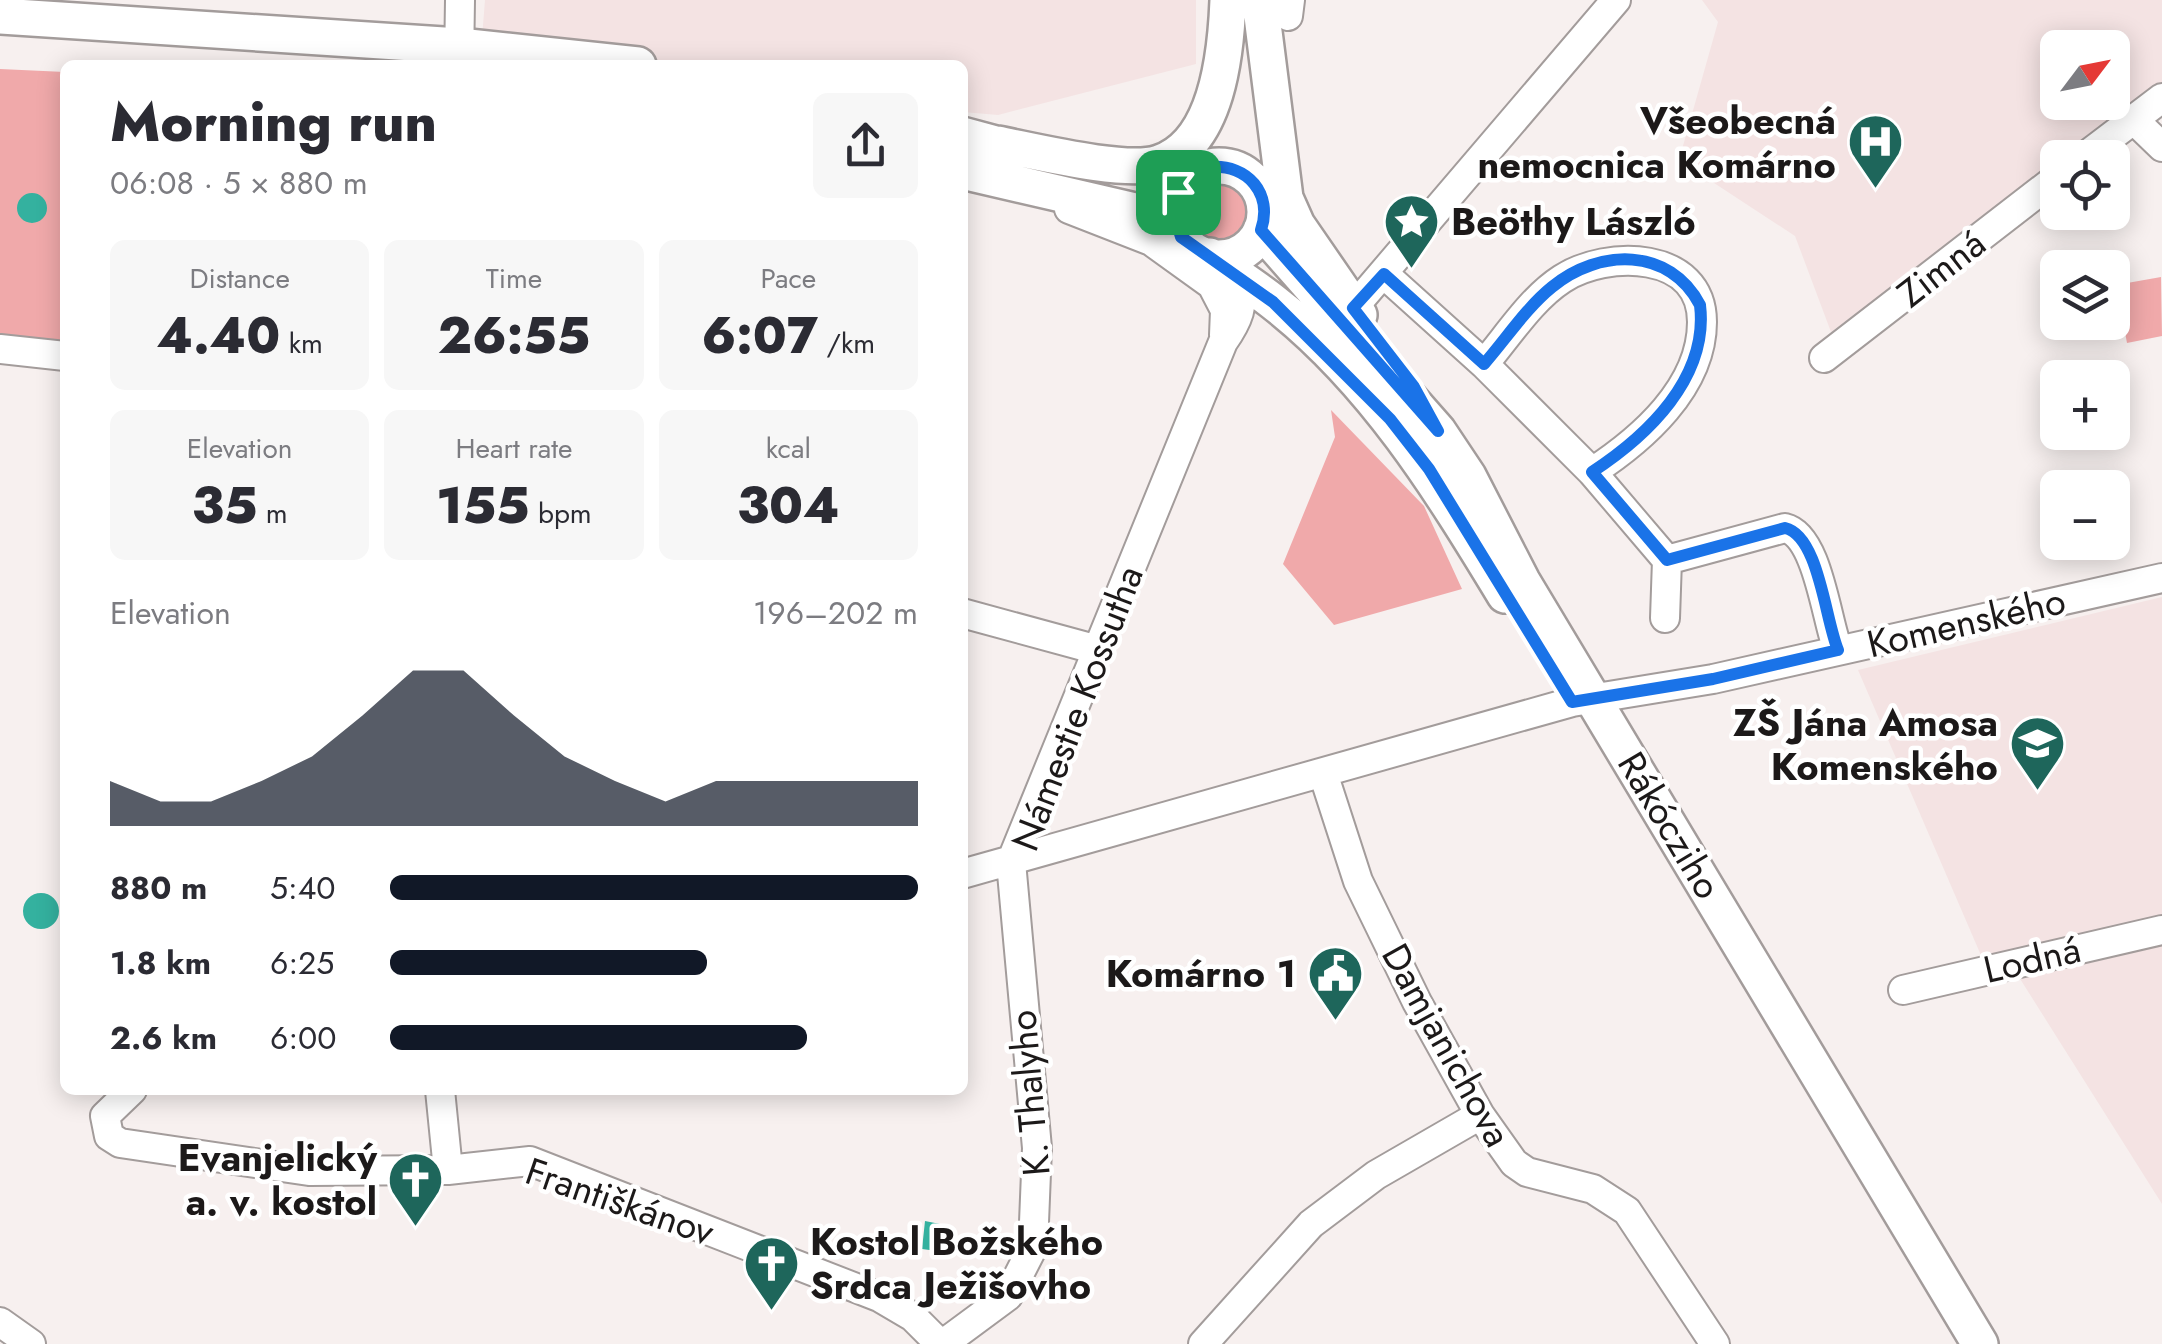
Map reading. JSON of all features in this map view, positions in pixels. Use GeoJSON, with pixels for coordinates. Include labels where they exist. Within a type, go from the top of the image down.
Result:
{"type":"FeatureCollection","features":[{"type":"Feature","properties":{"kind":"main road"},"geometry":{"type":"LineString","coordinates":[[997,144],[1068,158],[1146,166],[1177,155],[1203,126],[1214,91],[1228,0]]}},
{"type":"Feature","properties":{"kind":"main road"},"geometry":{"type":"LineString","coordinates":[[1216,166],[1226,138],[1236,74],[1236,0]]}},
{"type":"Feature","properties":{"kind":"main road"},"geometry":{"type":"LineString","coordinates":[[1256,184],[1238,170],[1216,166],[1194,174],[1176,206],[1184,242],[1210,256],[1240,252],[1261,230],[1264,203],[1256,184],[1250,144],[1274,4]]}},
{"type":"Feature","properties":{"kind":"main road"},"geometry":{"type":"LineString","coordinates":[[1274,4],[1284,198],[1296,225],[1414,387],[1438,431]]}},
{"type":"Feature","properties":{"kind":"main road"},"geometry":{"type":"LineString","coordinates":[[0,16],[548,60]]}},
{"type":"Feature","properties":{"kind":"main road"},"geometry":{"type":"LineString","coordinates":[[0,37],[345,60]]}},
{"type":"Feature","properties":{"kind":"main road"},"geometry":{"type":"LineString","coordinates":[[968,137],[1149,189],[1176,206]]}},
{"type":"Feature","properties":{"kind":"main road"},"geometry":{"type":"LineString","coordinates":[[971,173],[1176,206]]}},
{"type":"Feature","properties":{"kind":"main road","name":"Rákócziho"},"geometry":{"type":"LineString","coordinates":[[1261,230],[1438,431],[1582,701],[1955,1344]]}},
{"type":"Feature","properties":{"kind":"main road","name":"Rákócziho"},"geometry":{"type":"LineString","coordinates":[[1210,256],[1273,302],[1339,364],[1429,469],[1582,701],[1980,1344]]}},
{"type":"Feature","properties":{"kind":"street"},"geometry":{"type":"LineString","coordinates":[[459,55],[460,0]]}},
{"type":"Feature","properties":{"kind":"street"},"geometry":{"type":"LineString","coordinates":[[1353,308],[1616,0]]}},
{"type":"Feature","properties":{"kind":"street"},"geometry":{"type":"LineString","coordinates":[[2107,140],[2162,98]]}},
{"type":"Feature","properties":{"kind":"street"},"geometry":{"type":"LineString","coordinates":[[2134,119],[2162,147]]}},
{"type":"Feature","properties":{"kind":"street"},"geometry":{"type":"LineString","coordinates":[[971,173],[1138,234],[1160,247],[1218,293],[1225,310],[1223,342]]}},
{"type":"Feature","properties":{"kind":"street","name":"Zimná"},"geometry":{"type":"LineString","coordinates":[[1824,358],[2040,192]]}},
{"type":"Feature","properties":{"kind":"street"},"geometry":{"type":"LineString","coordinates":[[1484,364],[1548,289],[1600,262],[1638,259],[1658,264],[1687,285],[1700,305],[1702,321],[1685,375],[1649,430],[1592,472]]}},
{"type":"Feature","properties":{"kind":"street"},"geometry":{"type":"LineString","coordinates":[[1384,274],[1484,364],[1592,472],[1667,560],[1666,618]]}},
{"type":"Feature","properties":{"kind":"street","name":"Námestie Kossutha"},"geometry":{"type":"LineString","coordinates":[[1011,862],[1223,342],[1240,312],[1239,280]]}},
{"type":"Feature","properties":{"kind":"street"},"geometry":{"type":"LineString","coordinates":[[0,349],[60,355]]}},
{"type":"Feature","properties":{"kind":"street"},"geometry":{"type":"LineString","coordinates":[[1667,560],[1785,528],[1794,530],[1810,547],[1825,618],[1838,650]]}},
{"type":"Feature","properties":{"kind":"street","name":"Komenského"},"geometry":{"type":"LineString","coordinates":[[1582,701],[1713,679],[2162,578]]}},
{"type":"Feature","properties":{"kind":"street"},"geometry":{"type":"LineString","coordinates":[[968,615],[1098,650]]}},
{"type":"Feature","properties":{"kind":"street","name":"Námestie Kossutha"},"geometry":{"type":"LineString","coordinates":[[1011,862],[1582,701]]}},
{"type":"Feature","properties":{"kind":"street","name":"Damjanichova"},"geometry":{"type":"LineString","coordinates":[[1323,773],[1358,881],[1417,1002],[1480,1114],[1514,1164],[1527,1172],[1594,1190],[1627,1211],[1714,1344]]}},
{"type":"Feature","properties":{"kind":"street"},"geometry":{"type":"LineString","coordinates":[[968,873],[1011,862]]}},
{"type":"Feature","properties":{"kind":"street","name":"K. Thalyho"},"geometry":{"type":"LineString","coordinates":[[942,1344],[1008,1296],[1033,1247],[1038,1190],[1036,1148],[1011,862]]}},
{"type":"Feature","properties":{"kind":"street","name":"Lodná"},"geometry":{"type":"LineString","coordinates":[[1903,990],[2162,930]]}},
{"type":"Feature","properties":{"kind":"street","name":"Františkánov"},"geometry":{"type":"LineString","coordinates":[[125,1095],[113,1104],[104,1126],[120,1143],[309,1171],[448,1170],[530,1161],[880,1298],[914,1317],[942,1344]]}},
{"type":"Feature","properties":{"kind":"street"},"geometry":{"type":"LineString","coordinates":[[440,1095],[448,1170]]}},
{"type":"Feature","properties":{"kind":"street"},"geometry":{"type":"LineString","coordinates":[[1204,1344],[1311,1224],[1376,1175],[1480,1114]]}},
{"type":"Feature","properties":{"kind":"street"},"geometry":{"type":"LineString","coordinates":[[0,1322],[30,1344]]}},
{"type":"Feature","properties":{"kind":"shaded area"},"geometry":{"type":"Polygon","coordinates":[[[485,0],[1196,0],[1196,64],[998,115],[968,112],[968,60],[606,60],[482,38],[485,0]]]}},
{"type":"Feature","properties":{"kind":"shaded area","name":"Všeobecná nemocnica Komárno"},"geometry":{"type":"Polygon","coordinates":[[[1702,0],[2162,0],[2162,86],[2130,110],[2130,30],[2040,30],[2040,120],[2117,120],[2090,140],[2040,140],[2040,178],[1831,332],[1795,236],[1679,160],[1718,22],[1702,0]]]}},
{"type":"Feature","properties":{"kind":"shaded area"},"geometry":{"type":"Polygon","coordinates":[[[0,69],[60,72],[60,342],[0,336],[0,69]]]}},
{"type":"Feature","properties":{"kind":"shaded area"},"geometry":{"type":"Polygon","coordinates":[[[1219,174],[1233,176],[1245,185],[1254,197],[1254,225],[1245,237],[1233,246],[1219,248],[1205,246],[1193,237],[1184,225],[1182,211],[1184,197],[1193,185],[1205,176],[1219,174]]]}},
{"type":"Feature","properties":{"kind":"shaded area"},"geometry":{"type":"Polygon","coordinates":[[[32,193],[46,202],[47,208],[38,222],[32,223],[18,214],[17,208],[26,194],[32,193]]]}},
{"type":"Feature","properties":{"kind":"shaded area"},"geometry":{"type":"Polygon","coordinates":[[[2161,277],[2162,336],[2127,343],[2130,283],[2161,277]]]}},
{"type":"Feature","properties":{"kind":"shaded area"},"geometry":{"type":"Polygon","coordinates":[[[1331,410],[1424,506],[1462,589],[1334,625],[1283,564],[1335,437],[1331,410]]]}},
{"type":"Feature","properties":{"kind":"shaded area","name":"ZŠ Jána Amosa Komenského"},"geometry":{"type":"Polygon","coordinates":[[[2162,597],[2162,916],[1983,960],[1858,670],[2162,597]]]}},
{"type":"Feature","properties":{"kind":"shaded area"},"geometry":{"type":"Polygon","coordinates":[[[41,893],[54,898],[59,911],[54,924],[41,929],[28,924],[23,911],[28,898],[41,893]]]}},
{"type":"Feature","properties":{"kind":"shaded area"},"geometry":{"type":"Polygon","coordinates":[[[2162,941],[2162,1204],[2017,974],[2162,941]]]}},
{"type":"Feature","properties":{"kind":"shaded area"},"geometry":{"type":"Polygon","coordinates":[[[925,1221],[940,1224],[937,1251],[922,1249],[925,1221]]]}},
{"type":"Feature","properties":{"kind":"place","name":"Všeobecná nemocnica Komárno"},"geometry":{"type":"Point","coordinates":[1875,191]}},
{"type":"Feature","properties":{"kind":"place","name":"Beöthy László"},"geometry":{"type":"Point","coordinates":[1412,270]}},
{"type":"Feature","properties":{"kind":"place","name":"ZŠ Jána Amosa Komenského"},"geometry":{"type":"Point","coordinates":[2037,793]}},
{"type":"Feature","properties":{"kind":"place","name":"Komárno 1"},"geometry":{"type":"Point","coordinates":[1335,1022]}},
{"type":"Feature","properties":{"kind":"place","name":"Evanjelický a. v. kostol"},"geometry":{"type":"Point","coordinates":[416,1228]}},
{"type":"Feature","properties":{"kind":"place","name":"Kostol Božského Srdca Ježišovho"},"geometry":{"type":"Point","coordinates":[771,1312]}},
{"type":"Feature","properties":{"kind":"route"},"geometry":{"type":"LineString","coordinates":[[1210,167],[1233,168],[1252,180],[1264,203],[1261,230],[1438,431],[1414,387],[1353,308],[1384,274],[1484,364],[1548,289],[1578,270],[1620,258],[1658,264],[1673,272],[1700,305],[1701,334],[1696,349],[1656,422],[1642,438],[1592,472],[1667,560],[1785,528],[1794,530],[1810,547],[1825,618],[1838,650],[1713,679],[1572,702],[1429,469],[1339,364],[1273,302],[1184,242],[1174,220],[1178,192],[1194,174],[1210,167]]}}]}
